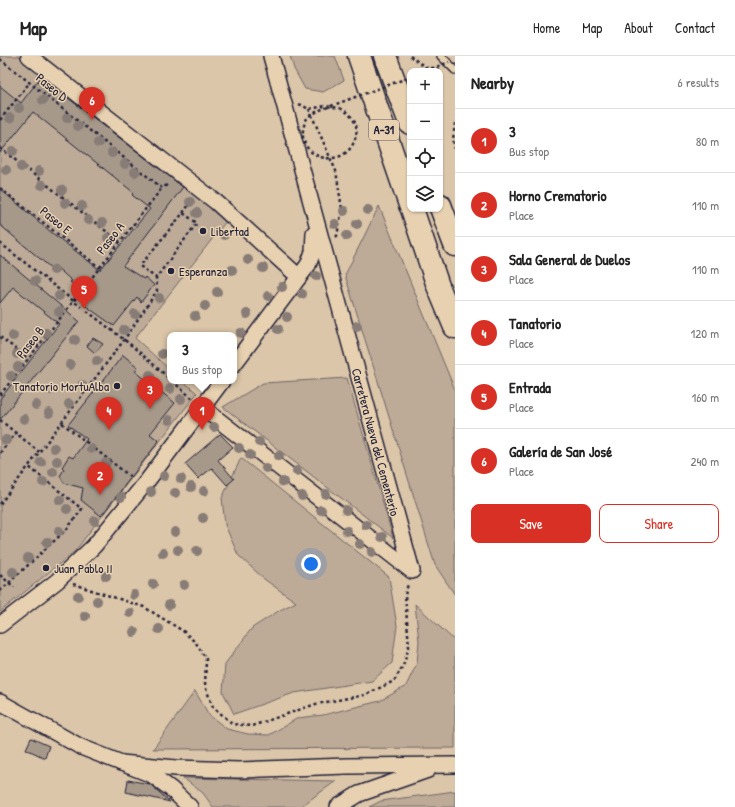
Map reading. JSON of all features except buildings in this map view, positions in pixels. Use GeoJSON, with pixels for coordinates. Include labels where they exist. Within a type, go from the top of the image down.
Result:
{"type":"FeatureCollection","features":[{"type":"Feature","properties":{"kind":"highway","name":"A-31"},"geometry":{"type":"LineString","coordinates":[[359,56],[407,196]]}},
{"type":"Feature","properties":{"kind":"highway","name":"A-31"},"geometry":{"type":"LineString","coordinates":[[385,56],[407,115]]}},
{"type":"Feature","properties":{"kind":"highway"},"geometry":{"type":"LineString","coordinates":[[413,212],[438,286],[455,328]]}},
{"type":"Feature","properties":{"kind":"highway"},"geometry":{"type":"LineString","coordinates":[[443,212],[455,245]]}},
{"type":"Feature","properties":{"kind":"street"},"geometry":{"type":"LineString","coordinates":[[29,56],[216,202],[299,277]]}},
{"type":"Feature","properties":{"kind":"street","name":"Carretera Nueva del Cementerio"},"geometry":{"type":"LineString","coordinates":[[271,56],[412,571]]}},
{"type":"Feature","properties":{"kind":"street"},"geometry":{"type":"LineString","coordinates":[[237,360],[308,265],[313,252],[316,224]]}},
{"type":"Feature","properties":{"kind":"street"},"geometry":{"type":"LineString","coordinates":[[0,626],[57,581],[94,546],[143,486],[220,384]]}},
{"type":"Feature","properties":{"kind":"street"},"geometry":{"type":"LineString","coordinates":[[203,408],[412,571]]}},
{"type":"Feature","properties":{"kind":"street"},"geometry":{"type":"LineString","coordinates":[[0,702],[81,747],[152,776],[171,789],[190,807]]}},
{"type":"Feature","properties":{"kind":"street"},"geometry":{"type":"LineString","coordinates":[[121,763],[176,768],[238,770],[347,766],[455,765]]}},
{"type":"Feature","properties":{"kind":"street"},"geometry":{"type":"LineString","coordinates":[[338,807],[359,794],[440,766]]}},
{"type":"Feature","properties":{"kind":"lane"},"geometry":{"type":"LineString","coordinates":[[442,56],[455,70]]}},
{"type":"Feature","properties":{"kind":"path"},"geometry":{"type":"LineString","coordinates":[[410,56],[425,67]]}},
{"type":"Feature","properties":{"kind":"path","name":"Paseo D"},"geometry":{"type":"LineString","coordinates":[[0,59],[162,188]]}},
{"type":"Feature","properties":{"kind":"path"},"geometry":{"type":"LineString","coordinates":[[434,68],[449,62]]}},
{"type":"Feature","properties":{"kind":"path"},"geometry":{"type":"LineString","coordinates":[[321,243],[337,236],[342,209],[336,171],[331,159],[312,114],[310,109],[325,106],[329,107],[340,108],[348,112],[355,121],[357,132],[355,141],[349,152],[335,159],[331,159],[325,158],[316,155],[305,143],[303,134],[304,124],[309,116],[312,114],[320,110],[329,107],[407,78]]}},
{"type":"Feature","properties":{"kind":"path"},"geometry":{"type":"LineString","coordinates":[[0,120],[30,82]]}},
{"type":"Feature","properties":{"kind":"path"},"geometry":{"type":"LineString","coordinates":[[455,123],[453,140],[455,149]]}},
{"type":"Feature","properties":{"kind":"path"},"geometry":{"type":"LineString","coordinates":[[0,148],[120,242]]}},
{"type":"Feature","properties":{"kind":"path"},"geometry":{"type":"LineString","coordinates":[[162,188],[166,184]]}},
{"type":"Feature","properties":{"kind":"path","name":"Paseo E"},"geometry":{"type":"LineString","coordinates":[[0,188],[100,268]]}},
{"type":"Feature","properties":{"kind":"path","name":"Paseo A"},"geometry":{"type":"LineString","coordinates":[[74,301],[162,188]]}},
{"type":"Feature","properties":{"kind":"path"},"geometry":{"type":"LineString","coordinates":[[156,278],[140,266],[191,202],[185,196]]}},
{"type":"Feature","properties":{"kind":"path"},"geometry":{"type":"LineString","coordinates":[[0,504],[124,340],[157,291],[156,278],[197,223],[183,212]]}},
{"type":"Feature","properties":{"kind":"path"},"geometry":{"type":"LineString","coordinates":[[0,243],[81,307]]}},
{"type":"Feature","properties":{"kind":"path","name":"Paseo B"},"geometry":{"type":"LineString","coordinates":[[0,395],[74,301]]}},
{"type":"Feature","properties":{"kind":"path"},"geometry":{"type":"LineString","coordinates":[[87,311],[167,376]]}},
{"type":"Feature","properties":{"kind":"path"},"geometry":{"type":"LineString","coordinates":[[0,337],[29,360]]}},
{"type":"Feature","properties":{"kind":"path"},"geometry":{"type":"LineString","coordinates":[[175,384],[203,408]]}},
{"type":"Feature","properties":{"kind":"path"},"geometry":{"type":"LineString","coordinates":[[0,420],[39,452]]}},
{"type":"Feature","properties":{"kind":"path"},"geometry":{"type":"LineString","coordinates":[[62,423],[143,486]]}},
{"type":"Feature","properties":{"kind":"path"},"geometry":{"type":"LineString","coordinates":[[0,453],[16,433]]}},
{"type":"Feature","properties":{"kind":"path"},"geometry":{"type":"LineString","coordinates":[[0,591],[67,529],[82,509],[29,467]]}},
{"type":"Feature","properties":{"kind":"path"},"geometry":{"type":"LineString","coordinates":[[57,581],[84,587],[144,607],[183,631],[196,642],[206,659],[205,686],[213,707],[233,724],[252,726],[316,704],[365,695],[394,682],[403,666],[409,647],[405,595],[412,571]]}},
{"type":"Feature","properties":{"kind":"path"},"geometry":{"type":"LineString","coordinates":[[0,574],[11,582],[14,587]]}},
{"type":"Feature","properties":{"kind":"shaded area"},"geometry":{"type":"Polygon","coordinates":[[[0,56],[19,56],[227,220],[135,338],[167,367],[167,384],[186,384],[197,393],[75,551],[0,612],[0,56]]]}},
{"type":"Feature","properties":{"kind":"shaded area"},"geometry":{"type":"Polygon","coordinates":[[[290,56],[335,56],[344,80],[323,92],[305,89],[294,69],[290,56]]]}},
{"type":"Feature","properties":{"kind":"shaded area"},"geometry":{"type":"Polygon","coordinates":[[[379,206],[455,390],[455,595],[435,565],[345,275],[379,206]]]}},
{"type":"Feature","properties":{"kind":"shaded area"},"geometry":{"type":"Polygon","coordinates":[[[347,378],[393,538],[223,407],[263,383],[347,378]]]}},
{"type":"Feature","properties":{"kind":"shaded area"},"geometry":{"type":"Polygon","coordinates":[[[241,458],[389,577],[397,626],[392,663],[372,681],[294,693],[234,714],[223,692],[225,664],[252,628],[280,610],[296,602],[264,579],[238,555],[225,525],[222,498],[241,458]]]}},
{"type":"Feature","properties":{"kind":"shaded area"},"geometry":{"type":"Polygon","coordinates":[[[415,604],[455,641],[455,748],[153,749],[195,691],[209,715],[227,729],[248,734],[269,735],[298,718],[323,715],[380,701],[406,686],[417,663],[419,641],[415,604]]]}},
{"type":"Feature","properties":{"kind":"shaded area"},"geometry":{"type":"Polygon","coordinates":[[[183,778],[336,781],[300,807],[213,807],[203,793],[183,778]]]}},
{"type":"Feature","properties":{"kind":"shaded area"},"geometry":{"type":"Polygon","coordinates":[[[455,791],[455,807],[369,807],[381,801],[455,791]]]}},
{"type":"Feature","properties":{"kind":"place","name":"Galería de San José"},"geometry":{"type":"Point","coordinates":[92,120]}},
{"type":"Feature","properties":{"kind":"place","name":"Libertad"},"geometry":{"type":"Point","coordinates":[203,231]}},
{"type":"Feature","properties":{"kind":"place","name":"Esperanza"},"geometry":{"type":"Point","coordinates":[171,271]}},
{"type":"Feature","properties":{"kind":"place","name":"Entrada"},"geometry":{"type":"Point","coordinates":[84,309]}},
{"type":"Feature","properties":{"kind":"place","name":"Tanatorio MortuAlba"},"geometry":{"type":"Point","coordinates":[117,386]}},
{"type":"Feature","properties":{"kind":"place","name":"Sala General de Duelos"},"geometry":{"type":"Point","coordinates":[150,409]}},
{"type":"Feature","properties":{"kind":"place","name":"Tanatorio"},"geometry":{"type":"Point","coordinates":[109,430]}},
{"type":"Feature","properties":{"kind":"place","name":"3"},"geometry":{"type":"Point","coordinates":[202,430]}},
{"type":"Feature","properties":{"kind":"place","name":"Horno Crematorio"},"geometry":{"type":"Point","coordinates":[100,495]}},
{"type":"Feature","properties":{"kind":"place","name":"Juan Pablo II"},"geometry":{"type":"Point","coordinates":[46,568]}}]}
